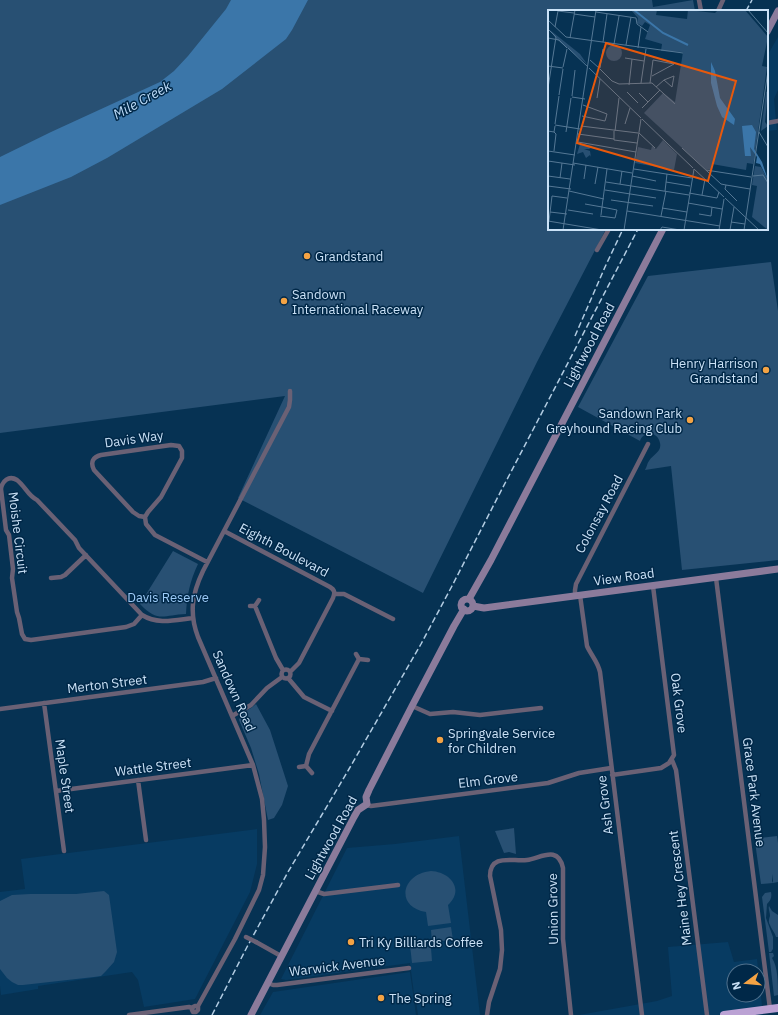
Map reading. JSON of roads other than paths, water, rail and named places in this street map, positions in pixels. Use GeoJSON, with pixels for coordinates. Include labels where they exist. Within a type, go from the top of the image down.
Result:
{"type":"FeatureCollection","features":[{"type":"Feature","properties":{"kind":"highway"},"geometry":{"type":"LineString","coordinates":[[724,1015],[774,1009]]}},
{"type":"Feature","properties":{"kind":"main road"},"geometry":{"type":"LineString","coordinates":[[775,24],[778,11]]}},
{"type":"Feature","properties":{"kind":"main road","name":"Lightwood Road"},"geometry":{"type":"LineString","coordinates":[[469,599],[491,560],[662,230]]}},
{"type":"Feature","properties":{"kind":"main road","name":"View Road"},"geometry":{"type":"LineString","coordinates":[[473,606],[484,608],[778,569]]}},
{"type":"Feature","properties":{"kind":"main road"},"geometry":{"type":"LineString","coordinates":[[465,599],[469,599],[473,606],[469,610],[464,609],[462,602],[465,599]]}},
{"type":"Feature","properties":{"kind":"main road","name":"Lightwood Road"},"geometry":{"type":"LineString","coordinates":[[251,1015],[354,817],[358,810],[366,805],[368,790],[464,609]]}},
{"type":"Feature","properties":{"kind":"street"},"geometry":{"type":"LineString","coordinates":[[699,0],[701,10]]}},
{"type":"Feature","properties":{"kind":"street"},"geometry":{"type":"LineString","coordinates":[[719,10],[724,0]]}},
{"type":"Feature","properties":{"kind":"street"},"geometry":{"type":"LineString","coordinates":[[768,123],[778,122]]}},
{"type":"Feature","properties":{"kind":"street"},"geometry":{"type":"LineString","coordinates":[[597,250],[608,230]]}},
{"type":"Feature","properties":{"kind":"street","name":"Sandown Road"},"geometry":{"type":"LineString","coordinates":[[192,1012],[194,1006],[198,1006],[262,884],[265,833],[261,795],[253,765],[198,637],[193,618],[195,589],[207,562],[289,408],[290,391]]}},
{"type":"Feature","properties":{"kind":"street","name":"Colonsay Road"},"geometry":{"type":"LineString","coordinates":[[578,595],[575,588],[576,584],[648,444]]}},
{"type":"Feature","properties":{"kind":"street","name":"Davis Way"},"geometry":{"type":"LineString","coordinates":[[145,517],[139,516],[133,512],[94,470],[92,461],[101,455],[179,446],[182,451],[182,458],[161,497],[145,517],[146,524],[153,533],[207,562]]}},
{"type":"Feature","properties":{"kind":"street","name":"Moishe Circuit"},"geometry":{"type":"LineString","coordinates":[[142,615],[134,624],[126,627],[31,640],[25,639],[22,634],[17,612],[12,576],[13,569],[9,535],[6,530],[1,492],[2,484],[5,480],[16,480],[33,498],[37,500],[75,540],[79,548],[142,615],[149,619],[160,621],[193,618]]}},
{"type":"Feature","properties":{"kind":"street","name":"Eighth Boulevard"},"geometry":{"type":"LineString","coordinates":[[224,531],[333,589],[333,598],[299,663],[290,672]]}},
{"type":"Feature","properties":{"kind":"street"},"geometry":{"type":"LineString","coordinates":[[51,578],[65,575],[86,555]]}},
{"type":"Feature","properties":{"kind":"street","name":"Grace Park Avenue"},"geometry":{"type":"LineString","coordinates":[[716,578],[774,1009]]}},
{"type":"Feature","properties":{"kind":"street","name":"Oak Grove"},"geometry":{"type":"LineString","coordinates":[[653,586],[674,752],[672,760]]}},
{"type":"Feature","properties":{"kind":"street"},"geometry":{"type":"LineString","coordinates":[[334,594],[344,594],[393,619]]}},
{"type":"Feature","properties":{"kind":"street","name":"Ash Grove"},"geometry":{"type":"LineString","coordinates":[[578,595],[587,646],[599,669],[642,1015]]}},
{"type":"Feature","properties":{"kind":"street"},"geometry":{"type":"LineString","coordinates":[[255,606],[259,600]]}},
{"type":"Feature","properties":{"kind":"street"},"geometry":{"type":"LineString","coordinates":[[250,606],[255,606]]}},
{"type":"Feature","properties":{"kind":"street"},"geometry":{"type":"LineString","coordinates":[[255,606],[276,658],[283,670],[281,673],[282,677]]}},
{"type":"Feature","properties":{"kind":"street"},"geometry":{"type":"LineString","coordinates":[[356,654],[359,659]]}},
{"type":"Feature","properties":{"kind":"street"},"geometry":{"type":"LineString","coordinates":[[359,659],[368,660]]}},
{"type":"Feature","properties":{"kind":"street"},"geometry":{"type":"LineString","coordinates":[[306,766],[310,754],[359,659]]}},
{"type":"Feature","properties":{"kind":"street"},"geometry":{"type":"LineString","coordinates":[[283,670],[288,670],[290,672],[290,676],[288,678]]}},
{"type":"Feature","properties":{"kind":"street"},"geometry":{"type":"LineString","coordinates":[[232,716],[251,705],[267,688],[282,677],[285,679],[288,678],[304,697],[332,711]]}},
{"type":"Feature","properties":{"kind":"street","name":"Merton Street"},"geometry":{"type":"LineString","coordinates":[[0,709],[203,682],[216,678]]}},
{"type":"Feature","properties":{"kind":"street","name":"Maple Street"},"geometry":{"type":"LineString","coordinates":[[44,703],[64,851]]}},
{"type":"Feature","properties":{"kind":"street"},"geometry":{"type":"LineString","coordinates":[[412,706],[430,714],[453,712],[480,715],[541,708]]}},
{"type":"Feature","properties":{"kind":"street"},"geometry":{"type":"LineString","coordinates":[[612,775],[658,769],[665,766],[672,760]]}},
{"type":"Feature","properties":{"kind":"street","name":"Maine Hey Crescent"},"geometry":{"type":"LineString","coordinates":[[672,760],[676,770],[706,1015]]}},
{"type":"Feature","properties":{"kind":"street","name":"Wattle Street"},"geometry":{"type":"LineString","coordinates":[[56,792],[253,765]]}},
{"type":"Feature","properties":{"kind":"street"},"geometry":{"type":"LineString","coordinates":[[299,767],[306,766]]}},
{"type":"Feature","properties":{"kind":"street"},"geometry":{"type":"LineString","coordinates":[[306,766],[312,773]]}},
{"type":"Feature","properties":{"kind":"street","name":"Elm Grove"},"geometry":{"type":"LineString","coordinates":[[366,805],[371,806],[548,783],[579,773],[611,768]]}},
{"type":"Feature","properties":{"kind":"street"},"geometry":{"type":"LineString","coordinates":[[138,780],[146,840]]}},
{"type":"Feature","properties":{"kind":"street","name":"Union Grove"},"geometry":{"type":"LineString","coordinates":[[487,1015],[489,1002],[500,969],[502,950],[501,930],[490,876],[492,868],[496,863],[504,859],[526,860],[548,854],[555,856],[560,860],[564,872],[563,939],[571,1015]]}},
{"type":"Feature","properties":{"kind":"street"},"geometry":{"type":"LineString","coordinates":[[315,891],[324,894],[398,885]]}},
{"type":"Feature","properties":{"kind":"street"},"geometry":{"type":"LineString","coordinates":[[237,933],[281,956]]}},
{"type":"Feature","properties":{"kind":"street","name":"Warwick Avenue"},"geometry":{"type":"LineString","coordinates":[[268,983],[277,985],[409,968]]}},
{"type":"Feature","properties":{"kind":"street"},"geometry":{"type":"LineString","coordinates":[[129,1015],[189,1008],[192,1012]]}},
{"type":"Feature","properties":{"kind":"water","name":"Mile Creek"},"geometry":{"type":"Polygon","coordinates":[[[231,0],[308,0],[286,39],[222,89],[107,158],[71,177],[0,205],[0,157],[160,82],[174,71],[188,56],[226,9],[231,0]]]}},
{"type":"Feature","properties":{"kind":"railway"},"geometry":{"type":"LineString","coordinates":[[747,10],[752,0]]}},
{"type":"Feature","properties":{"kind":"railway"},"geometry":{"type":"LineString","coordinates":[[575,336],[623,230]]}},
{"type":"Feature","properties":{"kind":"railway"},"geometry":{"type":"LineString","coordinates":[[212,1015],[288,872],[421,644],[637,230]]}},
{"type":"Feature","properties":{"kind":"place","name":"Grandstand"},"geometry":{"type":"Point","coordinates":[307,256]}},
{"type":"Feature","properties":{"kind":"place","name":"Sandown International Raceway"},"geometry":{"type":"Point","coordinates":[284,301]}},
{"type":"Feature","properties":{"kind":"place","name":"Henry Harrison Grandstand"},"geometry":{"type":"Point","coordinates":[766,370]}},
{"type":"Feature","properties":{"kind":"place","name":"Sandown Park Greyhound Racing Club"},"geometry":{"type":"Point","coordinates":[690,420]}},
{"type":"Feature","properties":{"kind":"place","name":"Springvale Service for Children"},"geometry":{"type":"Point","coordinates":[440,740]}},
{"type":"Feature","properties":{"kind":"place","name":"Tri Ky Billiards Coffee"},"geometry":{"type":"Point","coordinates":[351,942]}},
{"type":"Feature","properties":{"kind":"place","name":"The Spring"},"geometry":{"type":"Point","coordinates":[381,998]}},
{"type":"Feature","properties":{"kind":"park label","name":"Davis Reserve"},"geometry":{"type":"Point","coordinates":[168,597]}}]}
